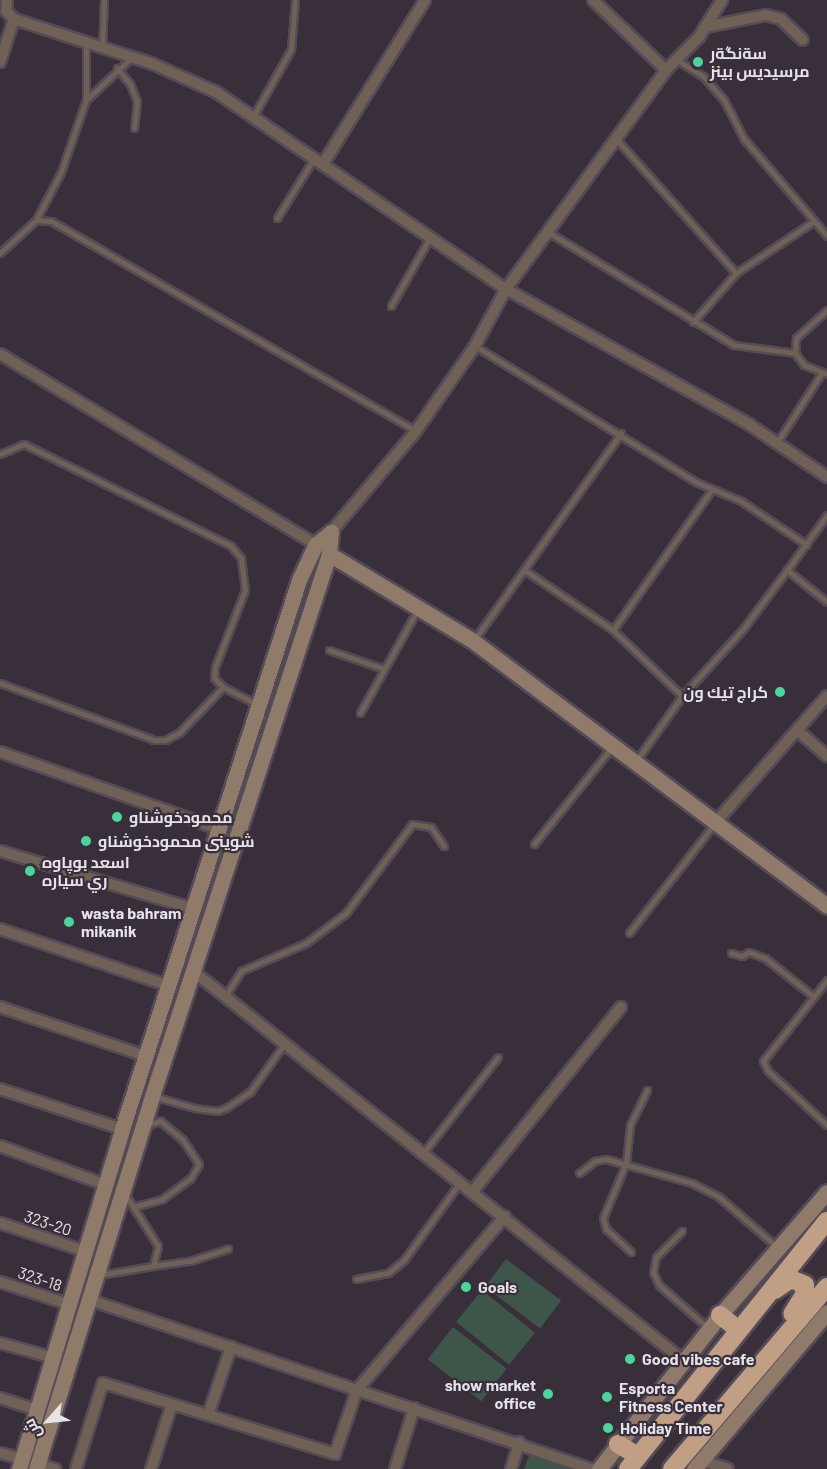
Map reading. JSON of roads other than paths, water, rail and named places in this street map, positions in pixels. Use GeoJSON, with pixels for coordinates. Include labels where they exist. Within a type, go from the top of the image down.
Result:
{"type":"FeatureCollection","features":[{"type":"Feature","properties":{"kind":"highway"},"geometry":{"type":"LineString","coordinates":[[618,1444],[633,1462],[743,1322],[827,1221]]}},
{"type":"Feature","properties":{"kind":"highway"},"geometry":{"type":"LineString","coordinates":[[715,1322],[743,1322],[788,1279],[805,1285],[801,1301],[766,1356]]}},
{"type":"Feature","properties":{"kind":"highway"},"geometry":{"type":"LineString","coordinates":[[672,1469],[827,1287]]}},
{"type":"Feature","properties":{"kind":"street"},"geometry":{"type":"LineString","coordinates":[[7,0],[6,11],[14,19],[132,58],[216,92],[254,115],[506,289],[778,441],[827,477]]}},
{"type":"Feature","properties":{"kind":"street"},"geometry":{"type":"LineString","coordinates":[[319,161],[425,0]]}},
{"type":"Feature","properties":{"kind":"street"},"geometry":{"type":"LineString","coordinates":[[593,0],[666,70]]}},
{"type":"Feature","properties":{"kind":"street"},"geometry":{"type":"LineString","coordinates":[[0,1453],[21,1464],[87,1252],[122,1129],[195,909],[299,580],[315,545],[331,532],[416,431],[475,346],[506,289],[666,70],[705,27],[722,0]]}},
{"type":"Feature","properties":{"kind":"street"},"geometry":{"type":"LineString","coordinates":[[705,27],[766,15],[781,20],[803,40]]}},
{"type":"Feature","properties":{"kind":"street"},"geometry":{"type":"LineString","coordinates":[[0,62],[14,19]]}},
{"type":"Feature","properties":{"kind":"street"},"geometry":{"type":"LineString","coordinates":[[0,354],[473,641],[827,906]]}},
{"type":"Feature","properties":{"kind":"street"},"geometry":{"type":"LineString","coordinates":[[55,1469],[37,1466],[152,1095],[316,585],[328,554],[331,532]]}},
{"type":"Feature","properties":{"kind":"street"},"geometry":{"type":"LineString","coordinates":[[299,580],[316,585]]}},
{"type":"Feature","properties":{"kind":"street"},"geometry":{"type":"LineString","coordinates":[[715,823],[827,696]]}},
{"type":"Feature","properties":{"kind":"street"},"geometry":{"type":"LineString","coordinates":[[797,730],[827,756]]}},
{"type":"Feature","properties":{"kind":"street"},"geometry":{"type":"LineString","coordinates":[[0,752],[219,829]]}},
{"type":"Feature","properties":{"kind":"street"},"geometry":{"type":"LineString","coordinates":[[0,851],[195,909]]}},
{"type":"Feature","properties":{"kind":"street"},"geometry":{"type":"LineString","coordinates":[[0,929],[169,986]]}},
{"type":"Feature","properties":{"kind":"street"},"geometry":{"type":"LineString","coordinates":[[193,971],[285,1041],[684,1361]]}},
{"type":"Feature","properties":{"kind":"street"},"geometry":{"type":"LineString","coordinates":[[0,1007],[146,1056]]}},
{"type":"Feature","properties":{"kind":"street"},"geometry":{"type":"LineString","coordinates":[[473,1191],[621,1007]]}},
{"type":"Feature","properties":{"kind":"street"},"geometry":{"type":"LineString","coordinates":[[0,1089],[122,1129]]}},
{"type":"Feature","properties":{"kind":"street"},"geometry":{"type":"LineString","coordinates":[[0,1146],[106,1185]]}},
{"type":"Feature","properties":{"kind":"street"},"geometry":{"type":"LineString","coordinates":[[113,1160],[131,1166]]}},
{"type":"Feature","properties":{"kind":"street"},"geometry":{"type":"LineString","coordinates":[[599,1469],[715,1322],[827,1192]]}},
{"type":"Feature","properties":{"kind":"street"},"geometry":{"type":"LineString","coordinates":[[76,1469],[103,1383],[335,1454],[357,1389],[505,1216]]}},
{"type":"Feature","properties":{"kind":"street","name":"323-20"},"geometry":{"type":"LineString","coordinates":[[0,1224],[87,1252]]}},
{"type":"Feature","properties":{"kind":"street","name":"323-18"},"geometry":{"type":"LineString","coordinates":[[0,1282],[71,1305]]}},
{"type":"Feature","properties":{"kind":"street"},"geometry":{"type":"LineString","coordinates":[[90,1300],[519,1442],[591,1469]]}},
{"type":"Feature","properties":{"kind":"street"},"geometry":{"type":"LineString","coordinates":[[697,1465],[827,1312]]}},
{"type":"Feature","properties":{"kind":"street"},"geometry":{"type":"LineString","coordinates":[[0,1343],[54,1358]]}},
{"type":"Feature","properties":{"kind":"street"},"geometry":{"type":"LineString","coordinates":[[208,1415],[231,1347]]}},
{"type":"Feature","properties":{"kind":"street"},"geometry":{"type":"LineString","coordinates":[[0,1398],[38,1410]]}},
{"type":"Feature","properties":{"kind":"street"},"geometry":{"type":"LineString","coordinates":[[152,1469],[172,1404]]}},
{"type":"Feature","properties":{"kind":"street"},"geometry":{"type":"LineString","coordinates":[[395,1469],[414,1408]]}},
{"type":"Feature","properties":{"kind":"street"},"geometry":{"type":"LineString","coordinates":[[511,1469],[519,1442]]}},
{"type":"Feature","properties":{"kind":"street"},"geometry":{"type":"LineString","coordinates":[[697,1465],[728,1469]]}},
{"type":"Feature","properties":{"kind":"lane"},"geometry":{"type":"LineString","coordinates":[[102,48],[104,0]]}},
{"type":"Feature","properties":{"kind":"lane"},"geometry":{"type":"LineString","coordinates":[[254,115],[291,49],[296,0]]}},
{"type":"Feature","properties":{"kind":"lane"},"geometry":{"type":"LineString","coordinates":[[0,253],[36,220],[61,172],[86,100],[86,42]]}},
{"type":"Feature","properties":{"kind":"lane"},"geometry":{"type":"LineString","coordinates":[[86,100],[117,68],[132,58]]}},
{"type":"Feature","properties":{"kind":"lane"},"geometry":{"type":"LineString","coordinates":[[677,60],[703,76],[724,100],[744,139],[827,236]]}},
{"type":"Feature","properties":{"kind":"lane"},"geometry":{"type":"LineString","coordinates":[[117,68],[130,84],[136,101],[135,128]]}},
{"type":"Feature","properties":{"kind":"lane"},"geometry":{"type":"LineString","coordinates":[[617,140],[736,273]]}},
{"type":"Feature","properties":{"kind":"lane"},"geometry":{"type":"LineString","coordinates":[[277,218],[319,161]]}},
{"type":"Feature","properties":{"kind":"lane"},"geometry":{"type":"LineString","coordinates":[[36,220],[51,221],[416,431]]}},
{"type":"Feature","properties":{"kind":"lane"},"geometry":{"type":"LineString","coordinates":[[693,322],[736,273],[814,221]]}},
{"type":"Feature","properties":{"kind":"lane"},"geometry":{"type":"LineString","coordinates":[[548,232],[734,345],[795,353]]}},
{"type":"Feature","properties":{"kind":"lane"},"geometry":{"type":"LineString","coordinates":[[391,306],[429,238]]}},
{"type":"Feature","properties":{"kind":"lane"},"geometry":{"type":"LineString","coordinates":[[778,441],[824,374],[804,365],[795,353],[796,338],[827,310]]}},
{"type":"Feature","properties":{"kind":"lane"},"geometry":{"type":"LineString","coordinates":[[475,346],[712,489],[741,501],[807,545]]}},
{"type":"Feature","properties":{"kind":"lane"},"geometry":{"type":"LineString","coordinates":[[473,641],[526,571],[621,433]]}},
{"type":"Feature","properties":{"kind":"lane"},"geometry":{"type":"LineString","coordinates":[[0,454],[24,444],[231,546],[241,558],[245,590],[215,667],[214,678],[223,687],[259,705]]}},
{"type":"Feature","properties":{"kind":"lane"},"geometry":{"type":"LineString","coordinates":[[613,630],[712,489]]}},
{"type":"Feature","properties":{"kind":"lane"},"geometry":{"type":"LineString","coordinates":[[635,762],[682,696],[743,629],[827,515]]}},
{"type":"Feature","properties":{"kind":"lane"},"geometry":{"type":"LineString","coordinates":[[787,570],[827,602]]}},
{"type":"Feature","properties":{"kind":"lane"},"geometry":{"type":"LineString","coordinates":[[526,571],[613,630],[682,696]]}},
{"type":"Feature","properties":{"kind":"lane"},"geometry":{"type":"LineString","coordinates":[[360,714],[419,607]]}},
{"type":"Feature","properties":{"kind":"lane"},"geometry":{"type":"LineString","coordinates":[[329,650],[384,669]]}},
{"type":"Feature","properties":{"kind":"lane"},"geometry":{"type":"LineString","coordinates":[[0,684],[154,740],[165,740],[179,733],[223,687]]}},
{"type":"Feature","properties":{"kind":"lane"},"geometry":{"type":"LineString","coordinates":[[534,844],[613,745]]}},
{"type":"Feature","properties":{"kind":"lane"},"geometry":{"type":"LineString","coordinates":[[629,933],[715,823]]}},
{"type":"Feature","properties":{"kind":"lane"},"geometry":{"type":"LineString","coordinates":[[225,996],[241,972],[306,943],[346,913],[412,824],[431,827],[444,846]]}},
{"type":"Feature","properties":{"kind":"lane"},"geometry":{"type":"LineString","coordinates":[[731,953],[742,956],[749,952],[765,958],[813,996]]}},
{"type":"Feature","properties":{"kind":"lane"},"geometry":{"type":"LineString","coordinates":[[827,980],[763,1061],[768,1071],[827,1125]]}},
{"type":"Feature","properties":{"kind":"lane"},"geometry":{"type":"LineString","coordinates":[[152,1095],[195,1108],[217,1111],[226,1108],[250,1092],[285,1041]]}},
{"type":"Feature","properties":{"kind":"lane"},"geometry":{"type":"LineString","coordinates":[[424,1152],[498,1057]]}},
{"type":"Feature","properties":{"kind":"lane"},"geometry":{"type":"LineString","coordinates":[[631,1252],[602,1225],[626,1163],[630,1125],[647,1090]]}},
{"type":"Feature","properties":{"kind":"lane"},"geometry":{"type":"LineString","coordinates":[[821,1119],[827,1113]]}},
{"type":"Feature","properties":{"kind":"lane"},"geometry":{"type":"LineString","coordinates":[[133,1207],[162,1199],[190,1179],[199,1164],[183,1140],[160,1121],[144,1126]]}},
{"type":"Feature","properties":{"kind":"lane"},"geometry":{"type":"LineString","coordinates":[[579,1173],[595,1161],[626,1163],[692,1183],[719,1197],[779,1249]]}},
{"type":"Feature","properties":{"kind":"lane"},"geometry":{"type":"LineString","coordinates":[[356,1279],[374,1279],[404,1260],[461,1181]]}},
{"type":"Feature","properties":{"kind":"lane"},"geometry":{"type":"LineString","coordinates":[[123,1192],[158,1246],[153,1266]]}},
{"type":"Feature","properties":{"kind":"lane"},"geometry":{"type":"LineString","coordinates":[[682,1231],[656,1257],[654,1272],[659,1284],[715,1322]]}},
{"type":"Feature","properties":{"kind":"lane"},"geometry":{"type":"LineString","coordinates":[[97,1276],[190,1261],[228,1249]]}},
{"type":"Feature","properties":{"kind":"place","name":"سةنگةر مرسيديس بينز"},"geometry":{"type":"Point","coordinates":[698,62]}},
{"type":"Feature","properties":{"kind":"place","name":"كراج تيك ون"},"geometry":{"type":"Point","coordinates":[780,692]}},
{"type":"Feature","properties":{"kind":"place","name":"محمودخوشناو"},"geometry":{"type":"Point","coordinates":[117,817]}},
{"type":"Feature","properties":{"kind":"place","name":"شوينى محمودخوشناو"},"geometry":{"type":"Point","coordinates":[86,841]}},
{"type":"Feature","properties":{"kind":"place","name":"اسعد بوپاوه ري سياره"},"geometry":{"type":"Point","coordinates":[30,871]}},
{"type":"Feature","properties":{"kind":"place","name":"wasta bahram mikanik"},"geometry":{"type":"Point","coordinates":[69,922]}},
{"type":"Feature","properties":{"kind":"place","name":"Goals"},"geometry":{"type":"Point","coordinates":[466,1287]}},
{"type":"Feature","properties":{"kind":"place","name":"Good vibes cafe"},"geometry":{"type":"Point","coordinates":[630,1359]}},
{"type":"Feature","properties":{"kind":"place","name":"show market office"},"geometry":{"type":"Point","coordinates":[548,1394]}},
{"type":"Feature","properties":{"kind":"place","name":"Esporta Fitness Center"},"geometry":{"type":"Point","coordinates":[607,1397]}},
{"type":"Feature","properties":{"kind":"place","name":"Holiday Time"},"geometry":{"type":"Point","coordinates":[608,1428]}}]}
